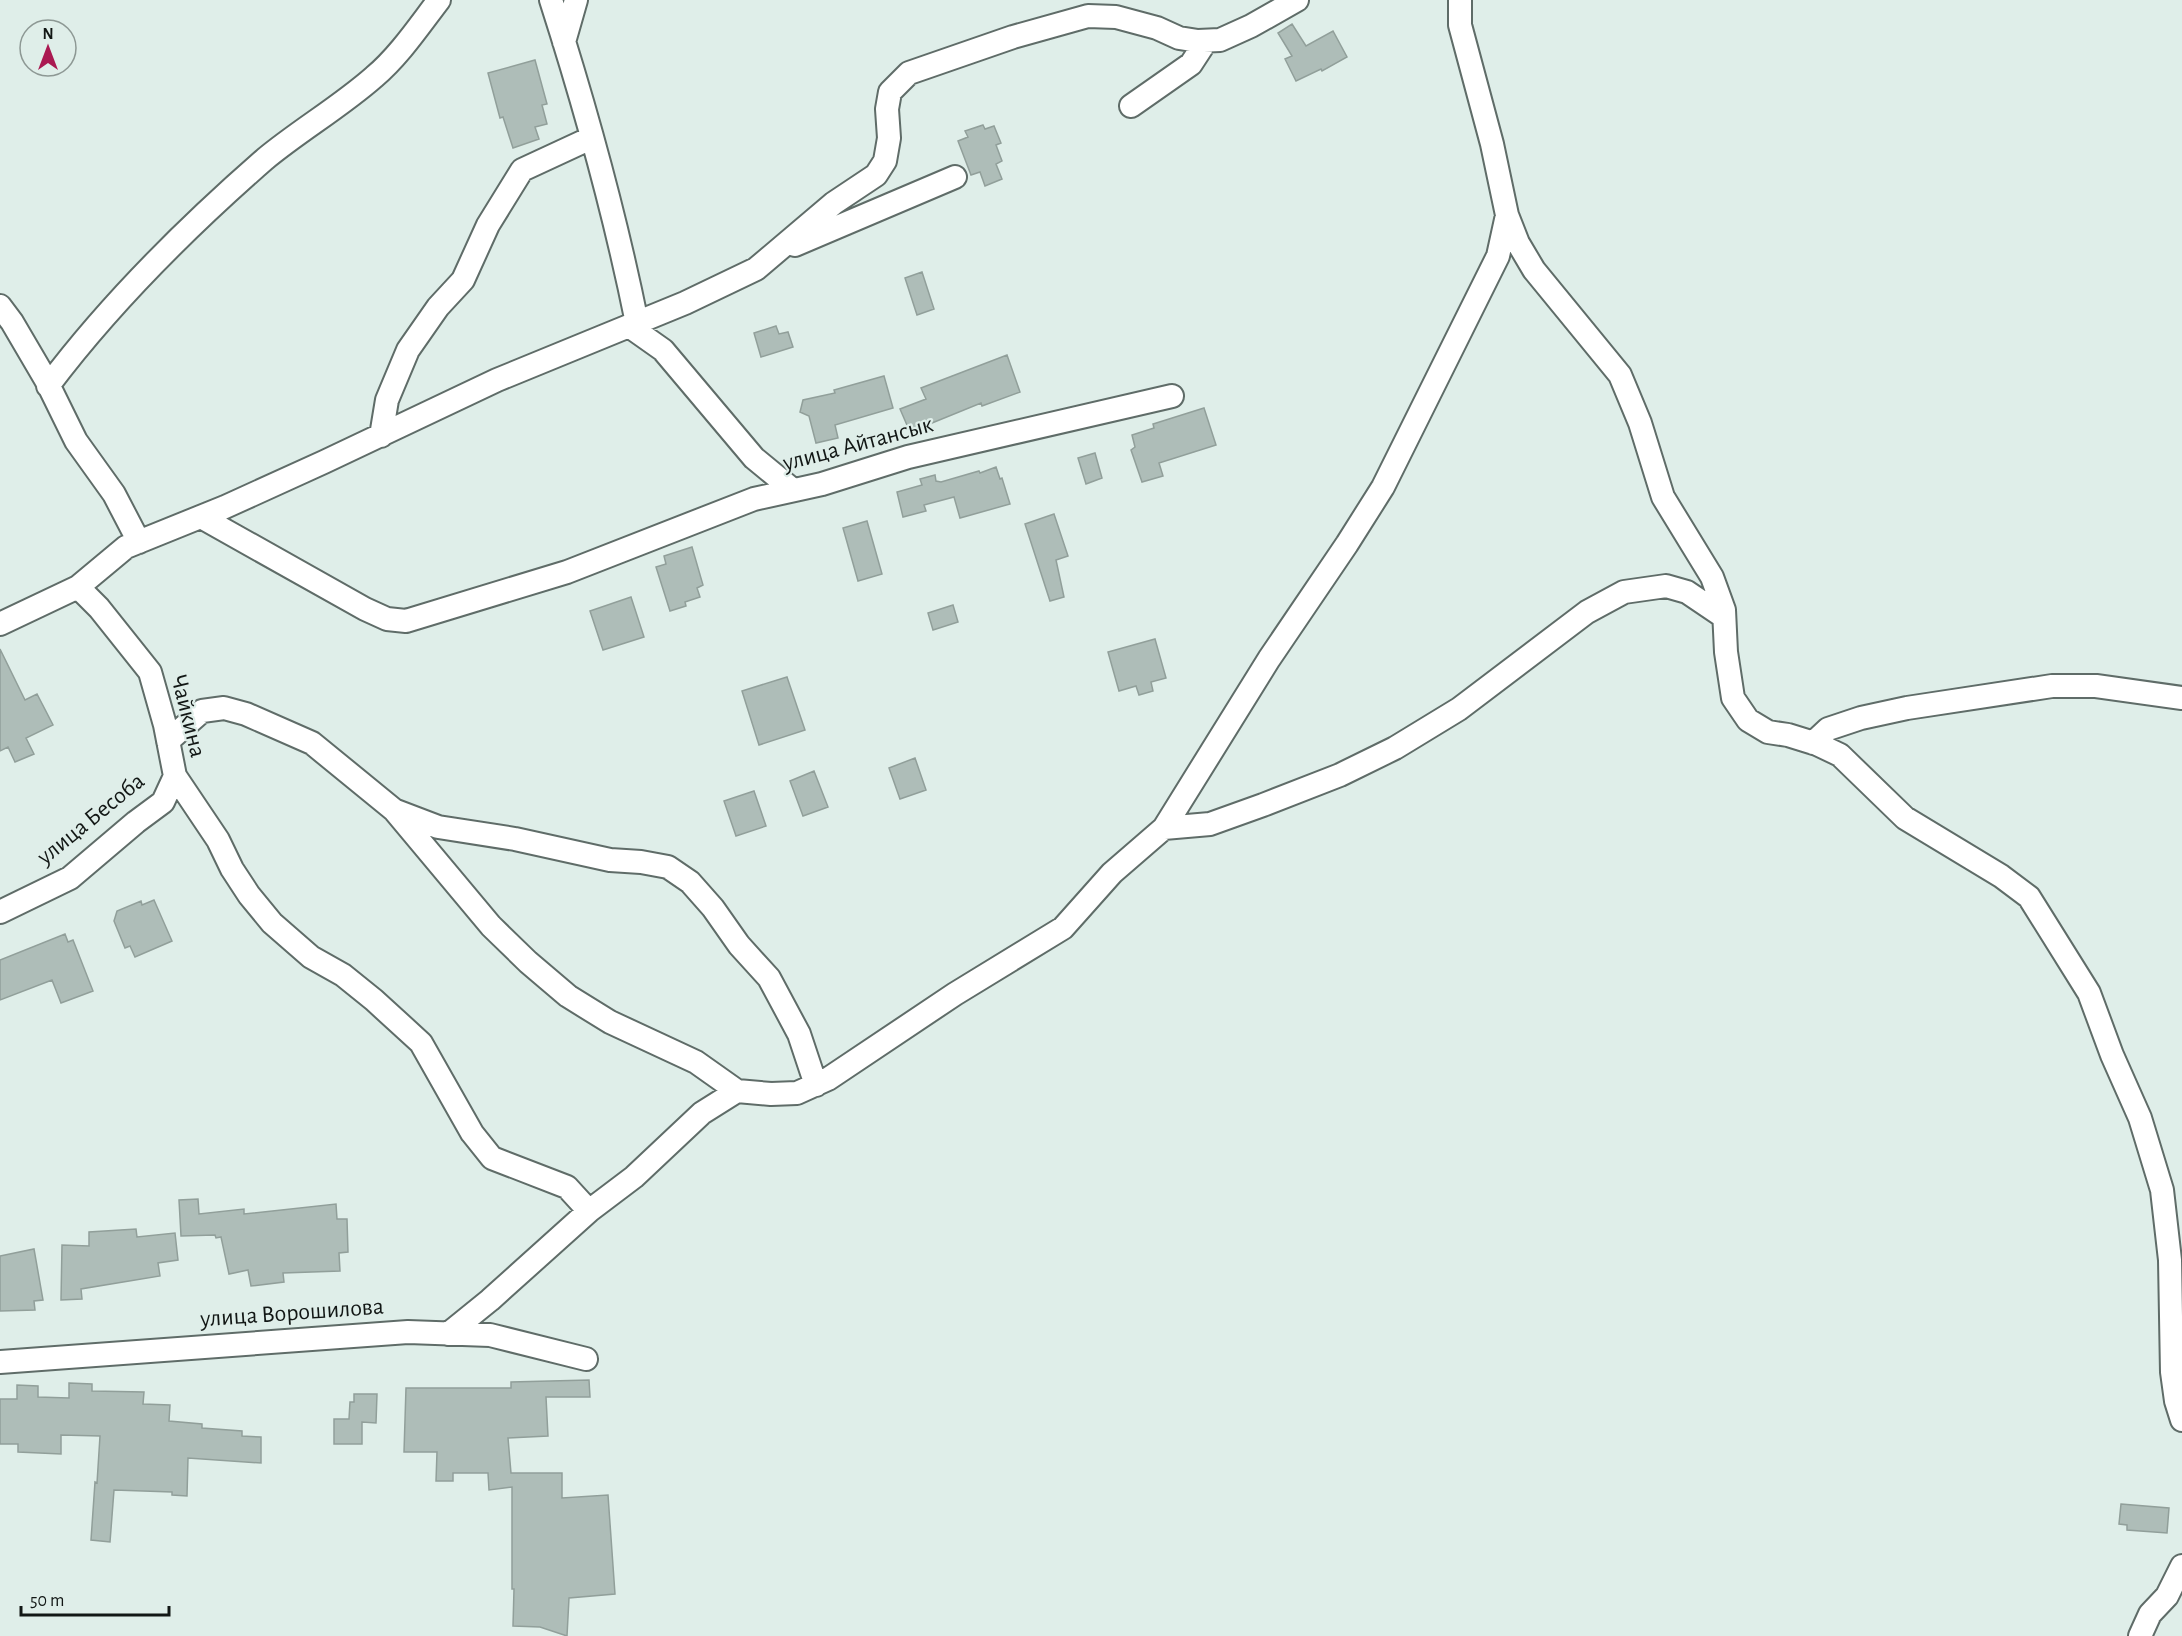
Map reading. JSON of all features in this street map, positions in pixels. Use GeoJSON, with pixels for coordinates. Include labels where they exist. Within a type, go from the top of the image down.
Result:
{"type":"FeatureCollection","features":[{"type":"Feature","properties":{"kind":"street"},"geometry":{"type":"LineString","coordinates":[[48,386],[76,349],[130,288],[207,211],[268,157],[328,114],[376,75],[439,0]]}},
{"type":"Feature","properties":{"kind":"street"},"geometry":{"type":"LineString","coordinates":[[550,0],[564,42],[623,256],[633,325],[663,350],[754,458],[793,490]]}},
{"type":"Feature","properties":{"kind":"street"},"geometry":{"type":"LineString","coordinates":[[564,42],[576,0]]}},
{"type":"Feature","properties":{"kind":"street"},"geometry":{"type":"LineString","coordinates":[[1460,0],[1460,25],[1492,144],[1507,214],[1518,243],[1534,270],[1620,375],[1641,423],[1663,497],[1712,577],[1724,610],[1726,652],[1733,698],[1748,720],[1768,732],[1788,735],[1840,755],[1905,818],[2001,876],[2029,897],[2089,993],[2112,1055],[2140,1118],[2162,1190],[2170,1260],[2172,1372],[2176,1401],[2182,1420]]}},
{"type":"Feature","properties":{"kind":"street"},"geometry":{"type":"LineString","coordinates":[[0,624],[78,587],[126,547],[201,517],[381,436],[497,380],[685,303],[756,268],[834,203],[876,175],[885,161],[889,138],[887,109],[890,92],[909,74],[1013,37],[1088,16],[1116,17],[1157,28],[1179,38],[1206,40],[1220,39],[1251,26],[1290,2]]}},
{"type":"Feature","properties":{"kind":"street"},"geometry":{"type":"LineString","coordinates":[[1131,106],[1191,64],[1206,40]]}},
{"type":"Feature","properties":{"kind":"street"},"geometry":{"type":"LineString","coordinates":[[381,436],[387,400],[408,350],[438,308],[463,280],[488,225],[522,170],[591,138]]}},
{"type":"Feature","properties":{"kind":"street"},"geometry":{"type":"LineString","coordinates":[[774,254],[955,177]]}},
{"type":"Feature","properties":{"kind":"street"},"geometry":{"type":"LineString","coordinates":[[168,741],[202,711],[224,708],[246,714],[312,744],[394,810],[491,926],[568,996],[610,1022],[696,1062],[737,1090],[771,1094],[797,1093],[828,1079],[955,994],[1063,928],[1112,873],[1164,828],[1269,659],[1383,487],[1498,256],[1507,214]]}},
{"type":"Feature","properties":{"kind":"street"},"geometry":{"type":"LineString","coordinates":[[0,306],[12,322],[76,441],[114,494],[139,542]]}},
{"type":"Feature","properties":{"kind":"street","name":"улица Айтансык"},"geometry":{"type":"LineString","coordinates":[[201,517],[365,609],[387,619],[406,621],[567,572],[754,499],[822,484],[908,457],[1172,396]]}},
{"type":"Feature","properties":{"kind":"street"},"geometry":{"type":"LineString","coordinates":[[1164,828],[1210,824],[1263,806],[1340,775],[1395,748],[1459,709],[1587,612],[1624,592],[1666,586],[1687,592],[1724,617]]}},
{"type":"Feature","properties":{"kind":"street","name":"Чайкина"},"geometry":{"type":"LineString","coordinates":[[78,587],[99,608],[150,672],[175,776]]}},
{"type":"Feature","properties":{"kind":"street"},"geometry":{"type":"LineString","coordinates":[[1813,743],[1828,729],[1861,718],[1907,708],[2052,686],[2096,686],[2182,698]]}},
{"type":"Feature","properties":{"kind":"street"},"geometry":{"type":"LineString","coordinates":[[175,776],[218,840],[232,869],[249,895],[272,923],[311,957],[343,975],[421,1043],[472,1133],[492,1158],[567,1187],[589,1211]]}},
{"type":"Feature","properties":{"kind":"street","name":"улица Бесоба"},"geometry":{"type":"LineString","coordinates":[[0,912],[70,878],[163,802],[175,776]]}},
{"type":"Feature","properties":{"kind":"street"},"geometry":{"type":"LineString","coordinates":[[394,810],[438,826],[515,839],[610,861],[641,862],[668,867],[690,882],[739,945],[769,978],[799,1034],[816,1085]]}},
{"type":"Feature","properties":{"kind":"street"},"geometry":{"type":"LineString","coordinates":[[448,1334],[490,1300],[589,1211],[634,1177],[702,1113],[737,1090]]}},
{"type":"Feature","properties":{"kind":"street","name":"улица Ворошилова"},"geometry":{"type":"LineString","coordinates":[[0,1362],[408,1332],[490,1335],[586,1359]]}},
{"type":"Feature","properties":{"kind":"street"},"geometry":{"type":"LineString","coordinates":[[2140,1636],[2150,1614],[2167,1596],[2182,1566]]}},
{"type":"Feature","properties":{"kind":"building"},"geometry":{"type":"Polygon","coordinates":[[[1292,24],[1306,46],[1333,31],[1347,57],[1322,71],[1321,69],[1296,81],[1285,59],[1292,56],[1278,33],[1292,24]]]}},
{"type":"Feature","properties":{"kind":"building"},"geometry":{"type":"Polygon","coordinates":[[[535,60],[547,104],[542,105],[547,124],[535,127],[539,139],[513,148],[503,117],[500,118],[488,73],[535,60]]]}},
{"type":"Feature","properties":{"kind":"building"},"geometry":{"type":"Polygon","coordinates":[[[983,125],[985,129],[994,126],[1001,143],[996,145],[1002,161],[996,164],[1002,179],[985,186],[980,172],[971,175],[958,141],[968,137],[965,131],[983,125]]]}},
{"type":"Feature","properties":{"kind":"building"},"geometry":{"type":"Polygon","coordinates":[[[922,272],[934,309],[917,315],[905,278],[922,272]]]}},
{"type":"Feature","properties":{"kind":"building"},"geometry":{"type":"Polygon","coordinates":[[[776,326],[779,334],[788,332],[793,347],[761,357],[754,333],[776,326]]]}},
{"type":"Feature","properties":{"kind":"building"},"geometry":{"type":"Polygon","coordinates":[[[1007,355],[1020,392],[982,406],[981,403],[910,432],[900,409],[926,399],[921,388],[1007,355]]]}},
{"type":"Feature","properties":{"kind":"building"},"geometry":{"type":"Polygon","coordinates":[[[884,376],[893,408],[835,425],[838,438],[816,443],[809,416],[800,412],[803,400],[835,393],[834,390],[884,376]]]}},
{"type":"Feature","properties":{"kind":"building"},"geometry":{"type":"Polygon","coordinates":[[[1204,408],[1216,445],[1159,463],[1163,476],[1142,482],[1131,450],[1135,447],[1132,435],[1154,428],[1153,424],[1204,408]]]}},
{"type":"Feature","properties":{"kind":"building"},"geometry":{"type":"Polygon","coordinates":[[[1095,453],[1102,478],[1086,484],[1078,458],[1095,453]]]}},
{"type":"Feature","properties":{"kind":"building"},"geometry":{"type":"Polygon","coordinates":[[[996,467],[1010,504],[960,518],[954,497],[924,505],[926,511],[903,517],[897,492],[922,485],[920,479],[935,475],[936,481],[941,482],[996,467]]]}},
{"type":"Feature","properties":{"kind":"building"},"geometry":{"type":"Polygon","coordinates":[[[1054,514],[1068,556],[1056,560],[1064,597],[1050,601],[1025,524],[1054,514]]]}},
{"type":"Feature","properties":{"kind":"building"},"geometry":{"type":"Polygon","coordinates":[[[867,521],[882,574],[858,581],[843,528],[867,521]]]}},
{"type":"Feature","properties":{"kind":"building"},"geometry":{"type":"Polygon","coordinates":[[[692,547],[703,585],[697,588],[700,597],[685,602],[686,606],[670,611],[656,567],[666,564],[664,556],[692,547]]]}},
{"type":"Feature","properties":{"kind":"building"},"geometry":{"type":"Polygon","coordinates":[[[631,597],[644,637],[603,650],[590,611],[631,597]]]}},
{"type":"Feature","properties":{"kind":"building"},"geometry":{"type":"Polygon","coordinates":[[[953,605],[958,622],[933,630],[928,613],[953,605]]]}},
{"type":"Feature","properties":{"kind":"building"},"geometry":{"type":"Polygon","coordinates":[[[1155,639],[1166,678],[1151,682],[1153,691],[1139,695],[1136,686],[1119,691],[1108,652],[1155,639]]]}},
{"type":"Feature","properties":{"kind":"building"},"geometry":{"type":"Polygon","coordinates":[[[0,649],[25,700],[37,694],[53,725],[26,738],[34,754],[15,762],[8,747],[0,751],[0,649]]]}},
{"type":"Feature","properties":{"kind":"building"},"geometry":{"type":"Polygon","coordinates":[[[787,677],[805,730],[759,745],[742,691],[787,677]]]}},
{"type":"Feature","properties":{"kind":"building"},"geometry":{"type":"Polygon","coordinates":[[[915,758],[926,790],[900,799],[889,768],[915,758]]]}},
{"type":"Feature","properties":{"kind":"building"},"geometry":{"type":"Polygon","coordinates":[[[814,771],[828,807],[803,816],[790,781],[814,771]]]}},
{"type":"Feature","properties":{"kind":"building"},"geometry":{"type":"Polygon","coordinates":[[[754,791],[766,826],[736,836],[724,801],[754,791]]]}},
{"type":"Feature","properties":{"kind":"building"},"geometry":{"type":"Polygon","coordinates":[[[154,900],[172,941],[135,957],[130,946],[125,948],[114,921],[117,911],[141,901],[142,905],[154,900]]]}},
{"type":"Feature","properties":{"kind":"building"},"geometry":{"type":"Polygon","coordinates":[[[65,934],[68,942],[73,940],[93,991],[61,1003],[52,980],[0,1000],[0,960],[65,934]]]}},
{"type":"Feature","properties":{"kind":"building"},"geometry":{"type":"Polygon","coordinates":[[[198,1199],[199,1214],[244,1209],[244,1214],[336,1204],[337,1219],[347,1219],[348,1252],[339,1253],[340,1271],[283,1273],[284,1282],[251,1286],[248,1270],[229,1274],[221,1237],[216,1238],[215,1235],[181,1236],[179,1200],[198,1199]]]}},
{"type":"Feature","properties":{"kind":"building"},"geometry":{"type":"Polygon","coordinates":[[[136,1229],[137,1237],[175,1233],[178,1260],[158,1263],[160,1276],[81,1289],[82,1299],[61,1300],[62,1245],[89,1246],[89,1232],[136,1229]]]}},
{"type":"Feature","properties":{"kind":"building"},"geometry":{"type":"Polygon","coordinates":[[[34,1249],[43,1300],[34,1301],[35,1310],[0,1311],[0,1256],[34,1249]]]}},
{"type":"Feature","properties":{"kind":"building"},"geometry":{"type":"Polygon","coordinates":[[[589,1380],[590,1397],[546,1397],[548,1436],[508,1438],[511,1473],[562,1473],[562,1498],[608,1495],[615,1594],[569,1598],[567,1636],[540,1627],[513,1626],[512,1487],[489,1490],[488,1473],[453,1473],[453,1481],[436,1481],[437,1452],[404,1452],[406,1388],[511,1388],[511,1382],[589,1380]]]}},
{"type":"Feature","properties":{"kind":"building"},"geometry":{"type":"Polygon","coordinates":[[[69,1383],[92,1384],[92,1391],[144,1392],[143,1404],[170,1405],[169,1421],[202,1424],[202,1428],[242,1431],[242,1436],[261,1437],[261,1463],[188,1458],[187,1496],[172,1495],[172,1492],[114,1490],[110,1542],[91,1540],[100,1436],[61,1435],[61,1454],[18,1452],[18,1444],[0,1444],[0,1399],[17,1399],[17,1385],[38,1386],[38,1397],[69,1398],[69,1383]]]}},
{"type":"Feature","properties":{"kind":"building"},"geometry":{"type":"Polygon","coordinates":[[[354,1394],[377,1394],[376,1423],[362,1422],[362,1444],[334,1444],[334,1419],[349,1419],[350,1402],[354,1402],[354,1394]]]}},
{"type":"Feature","properties":{"kind":"building"},"geometry":{"type":"Polygon","coordinates":[[[2121,1504],[2169,1508],[2167,1533],[2127,1530],[2127,1525],[2119,1524],[2121,1504]]]}}]}
